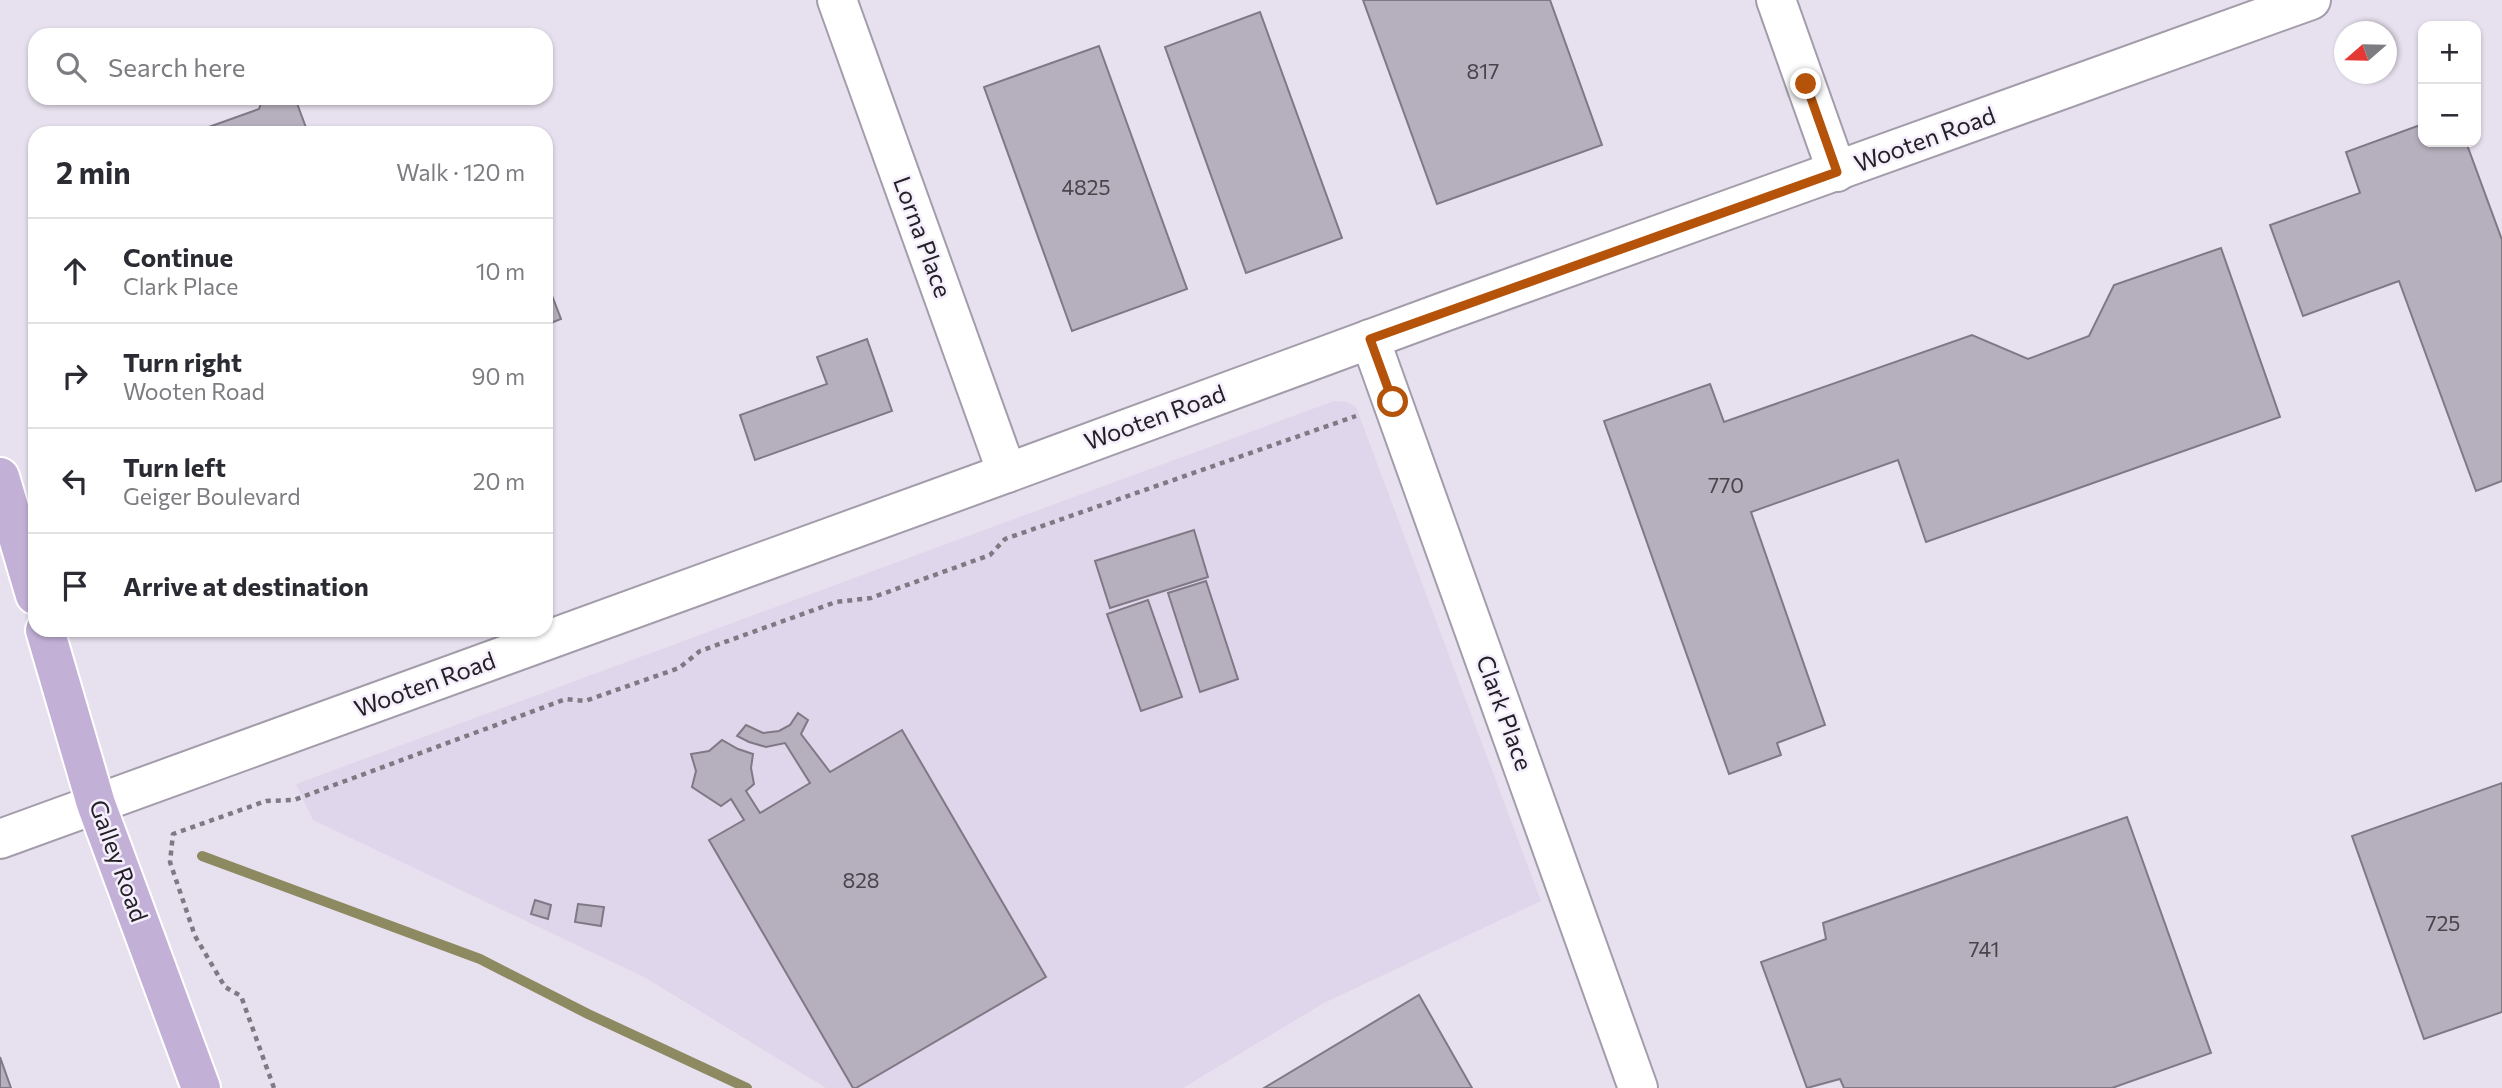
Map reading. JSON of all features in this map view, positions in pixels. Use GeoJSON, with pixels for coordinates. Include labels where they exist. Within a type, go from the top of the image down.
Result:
{"type":"FeatureCollection","features":[{"type":"Feature","properties":{"kind":"main road"},"geometry":{"type":"LineString","coordinates":[[0,477],[28,571]]}},
{"type":"Feature","properties":{"kind":"main road","name":"Galley Road"},"geometry":{"type":"LineString","coordinates":[[47,637],[96,804],[201,1088]]}},
{"type":"Feature","properties":{"kind":"street","name":"Lorna Place"},"geometry":{"type":"LineString","coordinates":[[836,0],[1007,473]]}},
{"type":"Feature","properties":{"kind":"street"},"geometry":{"type":"LineString","coordinates":[[1776,0],[1837,172]]}},
{"type":"Feature","properties":{"kind":"street","name":"Wooten Road"},"geometry":{"type":"LineString","coordinates":[[0,839],[1370,339],[2311,0]]}},
{"type":"Feature","properties":{"kind":"street","name":"Clark Place"},"geometry":{"type":"LineString","coordinates":[[1370,339],[1639,1088]]}},
{"type":"Feature","properties":{"kind":"path"},"geometry":{"type":"LineString","coordinates":[[274,1088],[242,996],[225,987],[195,936],[170,862],[173,834],[266,801],[294,800],[566,699],[585,701],[679,668],[700,652],[836,602],[871,598],[990,555],[1005,539],[1393,402]]}},
{"type":"Feature","properties":{"kind":"shaded area"},"geometry":{"type":"Polygon","coordinates":[[[1334,401],[1347,402],[1356,407],[1541,901],[1324,1003],[1183,1088],[826,1088],[644,977],[313,820],[296,784],[1334,401]]]}},
{"type":"Feature","properties":{"kind":"building"},"geometry":{"type":"Polygon","coordinates":[[[1363,0],[1550,0],[1602,145],[1437,204],[1363,0]]]}},
{"type":"Feature","properties":{"kind":"building"},"geometry":{"type":"Polygon","coordinates":[[[1260,12],[1342,238],[1246,273],[1165,47],[1260,12]]]}},
{"type":"Feature","properties":{"kind":"building"},"geometry":{"type":"Polygon","coordinates":[[[1099,46],[1187,289],[1072,331],[984,87],[1099,46]]]}},
{"type":"Feature","properties":{"kind":"building"},"geometry":{"type":"Polygon","coordinates":[[[260,105],[298,105],[305,126],[212,126],[259,109],[260,105]]]}},
{"type":"Feature","properties":{"kind":"building"},"geometry":{"type":"Polygon","coordinates":[[[2418,126],[2418,147],[2468,147],[2502,240],[2502,481],[2476,491],[2399,281],[2303,316],[2270,225],[2360,193],[2346,152],[2418,126]]]}},
{"type":"Feature","properties":{"kind":"building"},"geometry":{"type":"Polygon","coordinates":[[[2221,248],[2280,417],[1926,542],[1898,460],[1751,512],[1825,725],[1777,743],[1781,755],[1729,774],[1604,421],[1710,384],[1724,422],[1972,335],[2028,359],[2089,336],[2114,285],[2221,248]]]}},
{"type":"Feature","properties":{"kind":"building"},"geometry":{"type":"Polygon","coordinates":[[[553,298],[561,319],[553,322],[553,298]]]}},
{"type":"Feature","properties":{"kind":"building"},"geometry":{"type":"Polygon","coordinates":[[[867,339],[892,411],[755,460],[740,415],[827,384],[817,357],[867,339]]]}},
{"type":"Feature","properties":{"kind":"building"},"geometry":{"type":"Polygon","coordinates":[[[1194,530],[1208,577],[1110,608],[1095,561],[1194,530]]]}},
{"type":"Feature","properties":{"kind":"building"},"geometry":{"type":"Polygon","coordinates":[[[1206,581],[1238,679],[1200,692],[1168,593],[1206,581]]]}},
{"type":"Feature","properties":{"kind":"building"},"geometry":{"type":"Polygon","coordinates":[[[1148,600],[1182,697],[1141,711],[1107,614],[1148,600]]]}},
{"type":"Feature","properties":{"kind":"building"},"geometry":{"type":"Polygon","coordinates":[[[798,713],[808,720],[801,734],[830,772],[902,730],[1046,977],[856,1088],[853,1088],[709,840],[744,820],[731,799],[721,806],[692,787],[696,771],[691,754],[709,751],[722,740],[753,754],[751,768],[754,784],[746,791],[760,813],[810,783],[785,743],[766,747],[737,736],[746,725],[763,733],[779,731],[790,725],[798,713]]]}},
{"type":"Feature","properties":{"kind":"building"},"geometry":{"type":"Polygon","coordinates":[[[2502,783],[2502,1012],[2424,1039],[2352,836],[2502,783]]]}},
{"type":"Feature","properties":{"kind":"building"},"geometry":{"type":"Polygon","coordinates":[[[2127,817],[2211,1053],[2112,1088],[1844,1088],[1840,1079],[1807,1088],[1761,962],[1826,939],[1823,923],[2127,817]]]}},
{"type":"Feature","properties":{"kind":"building"},"geometry":{"type":"Polygon","coordinates":[[[535,900],[551,905],[548,919],[531,914],[535,900]]]}},
{"type":"Feature","properties":{"kind":"building"},"geometry":{"type":"Polygon","coordinates":[[[578,904],[604,907],[601,926],[575,922],[578,904]]]}},
{"type":"Feature","properties":{"kind":"building"},"geometry":{"type":"Polygon","coordinates":[[[1419,995],[1472,1088],[1264,1088],[1419,995]]]}},
{"type":"Feature","properties":{"kind":"building"},"geometry":{"type":"Polygon","coordinates":[[[0,1057],[11,1088],[0,1088],[0,1057]]]}},
{"type":"Feature","properties":{"kind":"waterway"},"geometry":{"type":"LineString","coordinates":[[202,856],[480,959],[588,1014],[747,1088]]}},
{"type":"Feature","properties":{"kind":"route"},"geometry":{"type":"LineString","coordinates":[[1393,402],[1370,339],[1837,172],[1806,84]]}}]}
